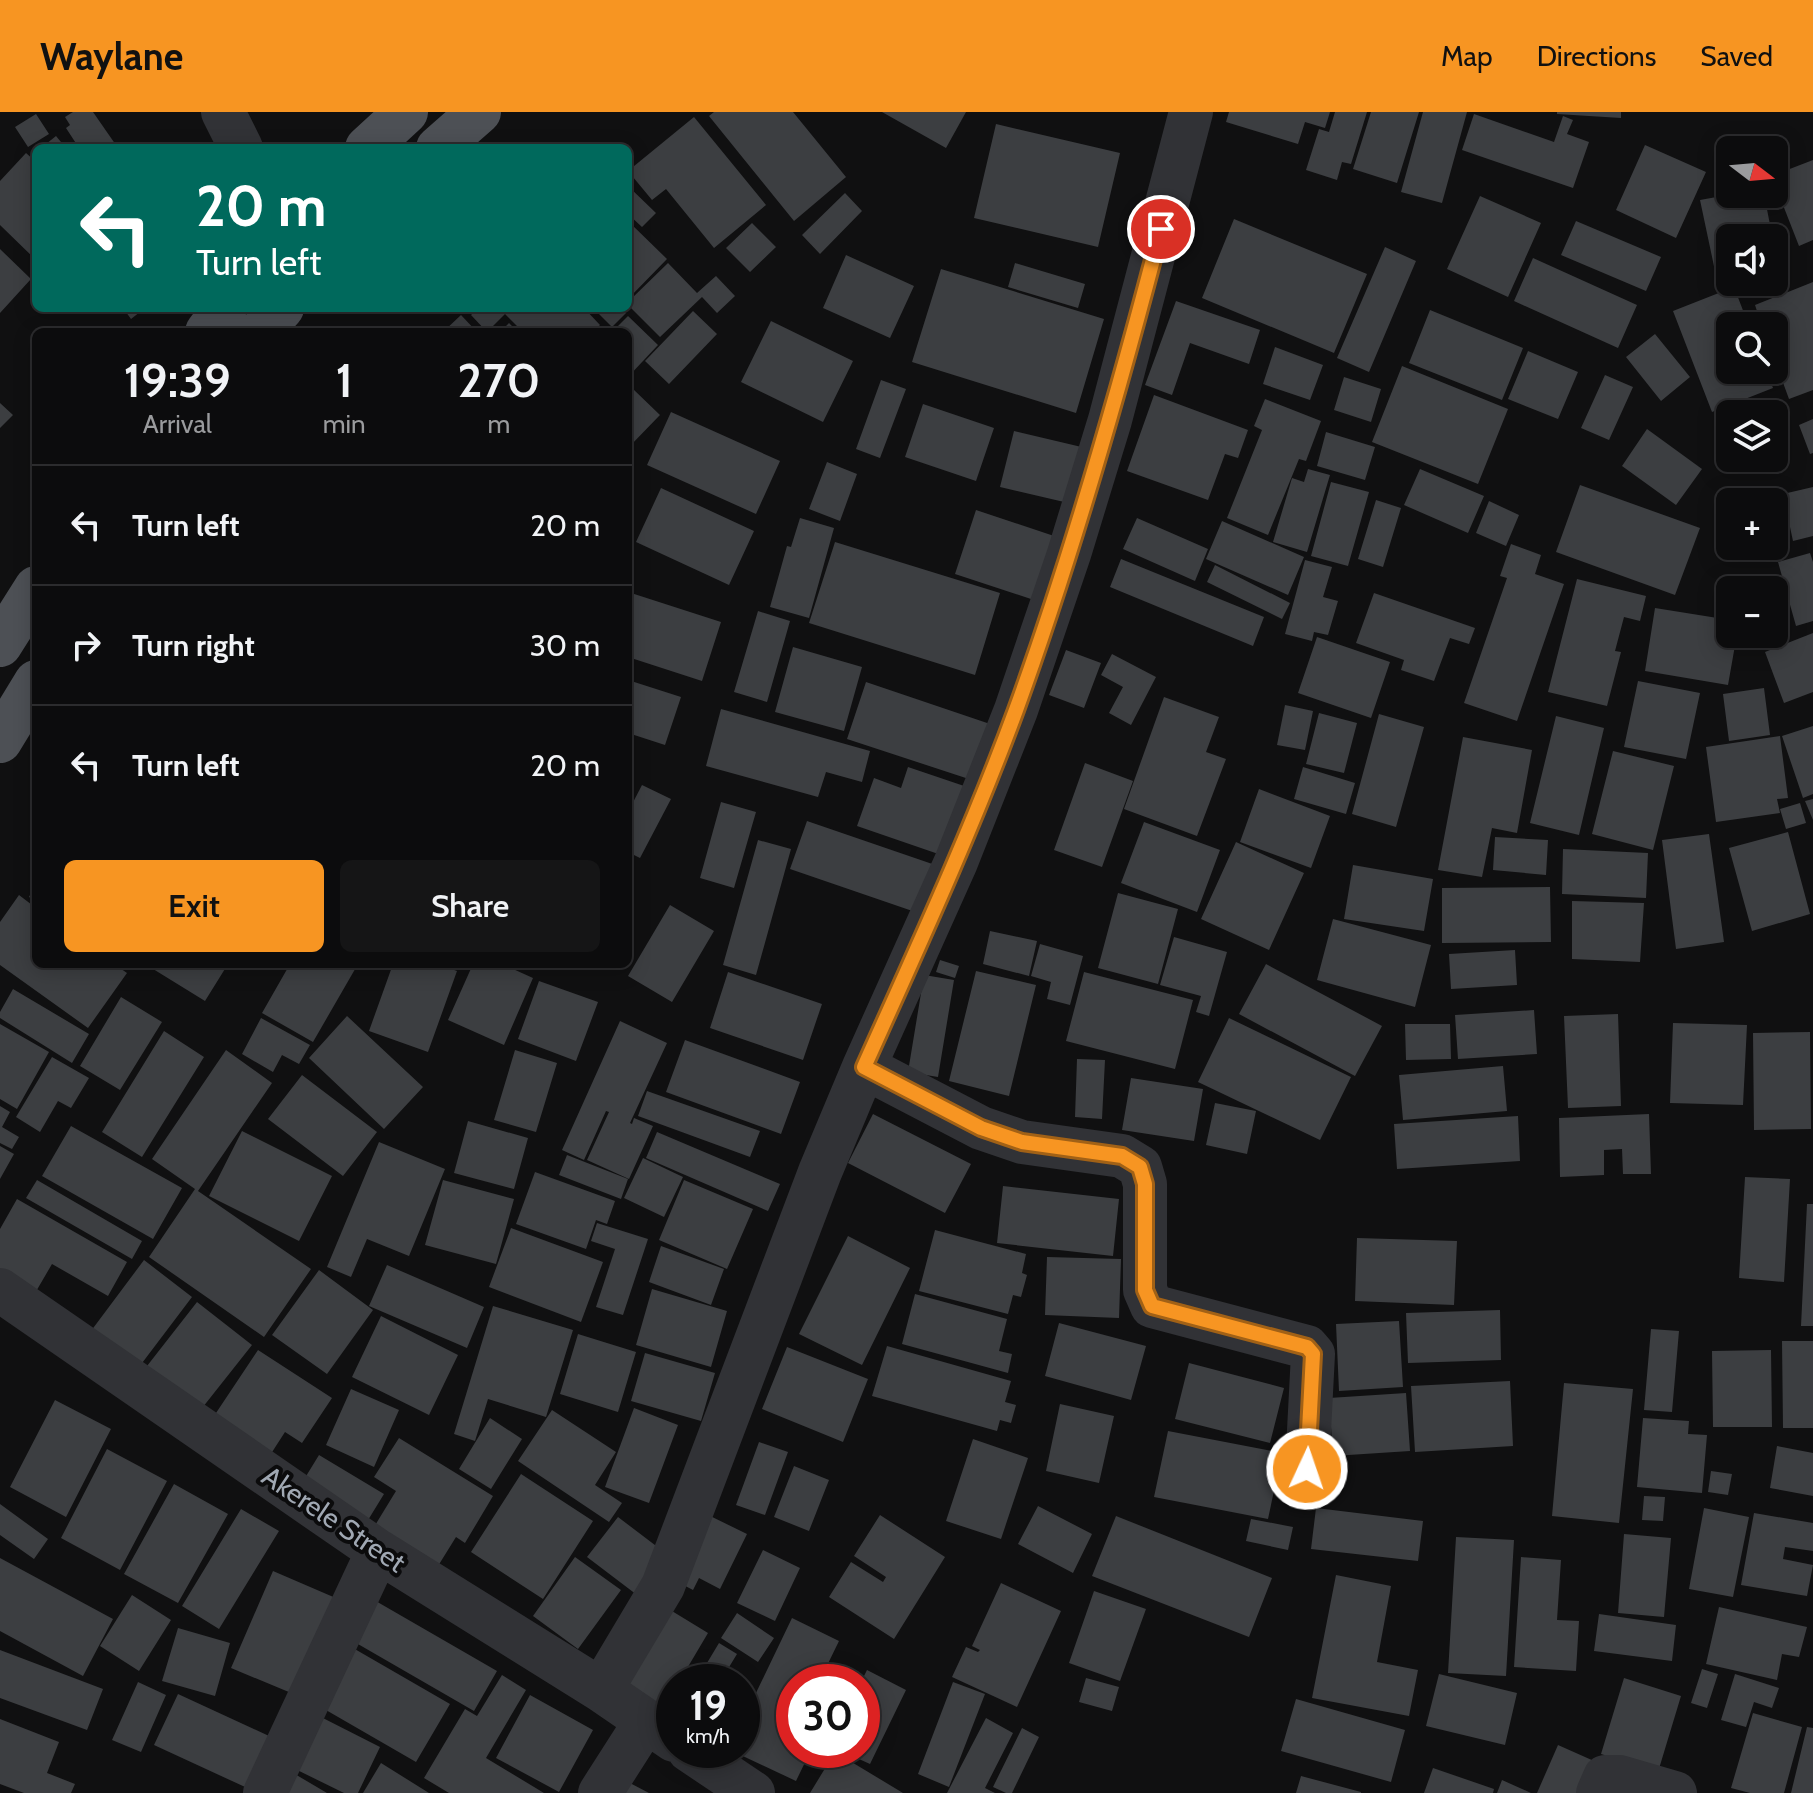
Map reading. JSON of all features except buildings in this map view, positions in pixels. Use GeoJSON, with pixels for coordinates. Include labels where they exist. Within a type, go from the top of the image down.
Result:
{"type":"FeatureCollection","features":[{"type":"Feature","properties":{"kind":"main road"},"geometry":{"type":"LineString","coordinates":[[371,144],[406,112]]}},
{"type":"Feature","properties":{"kind":"main road"},"geometry":{"type":"LineString","coordinates":[[443,144],[479,112]]}},
{"type":"Feature","properties":{"kind":"main road"},"geometry":{"type":"LineString","coordinates":[[264,328],[278,312]]}},
{"type":"Feature","properties":{"kind":"main road"},"geometry":{"type":"LineString","coordinates":[[0,645],[32,594]]}},
{"type":"Feature","properties":{"kind":"main road"},"geometry":{"type":"LineString","coordinates":[[0,741],[32,689]]}},
{"type":"Feature","properties":{"kind":"street"},"geometry":{"type":"LineString","coordinates":[[223,112],[239,144]]}},
{"type":"Feature","properties":{"kind":"street"},"geometry":{"type":"LineString","coordinates":[[601,1690],[663,1586],[820,1172],[956,862],[1016,710],[1065,569],[1110,420],[1191,112]]}},
{"type":"Feature","properties":{"kind":"street"},"geometry":{"type":"LineString","coordinates":[[864,1067],[981,1128],[1022,1142],[1122,1156],[1140,1167],[1145,1184],[1145,1290],[1152,1306],[1307,1347],[1313,1354],[1307,1469]]}},
{"type":"Feature","properties":{"kind":"street","name":"Akerele Street"},"geometry":{"type":"LineString","coordinates":[[0,1290],[378,1551],[601,1690],[656,1728]]}},
{"type":"Feature","properties":{"kind":"street"},"geometry":{"type":"LineString","coordinates":[[265,1793],[378,1551]]}},
{"type":"Feature","properties":{"kind":"street"},"geometry":{"type":"LineString","coordinates":[[600,1793],[656,1735]]}},
{"type":"Feature","properties":{"kind":"street"},"geometry":{"type":"LineString","coordinates":[[716,1768],[753,1793]]}},
{"type":"Feature","properties":{"kind":"street"},"geometry":{"type":"LineString","coordinates":[[1598,1793],[1605,1777],[1620,1777],[1675,1793]]}},
{"type":"Feature","properties":{"kind":"route"},"geometry":{"type":"LineString","coordinates":[[1161,229],[1110,420],[1016,710],[956,862],[864,1067],[981,1128],[1022,1142],[1122,1156],[1140,1167],[1145,1184],[1145,1290],[1152,1306],[1307,1347],[1313,1354],[1307,1469]]}}]}
